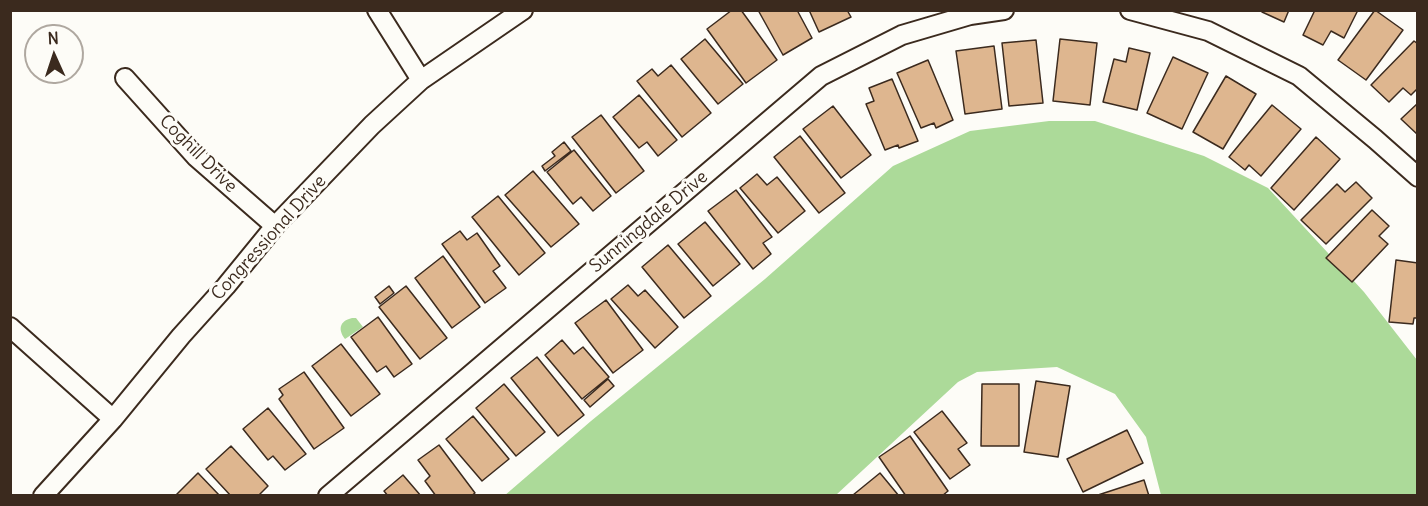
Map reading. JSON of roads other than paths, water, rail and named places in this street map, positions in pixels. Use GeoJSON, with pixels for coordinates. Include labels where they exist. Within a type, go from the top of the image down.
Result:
{"type":"FeatureCollection","features":[{"type":"Feature","properties":{"kind":"street"},"geometry":{"type":"LineString","coordinates":[[377,10],[421,80]]}},
{"type":"Feature","properties":{"kind":"street","name":"Congressional Drive"},"geometry":{"type":"LineString","coordinates":[[43,495],[113,419],[275,226],[372,125],[421,80],[523,10]]}},
{"type":"Feature","properties":{"kind":"street","name":"Sunningdale Drive"},"geometry":{"type":"LineString","coordinates":[[328,495],[821,76],[902,35],[970,15],[1004,10]]}},
{"type":"Feature","properties":{"kind":"street"},"geometry":{"type":"LineString","coordinates":[[1130,10],[1208,31],[1299,76],[1418,177]]}},
{"type":"Feature","properties":{"kind":"street","name":"Coghill Drive"},"geometry":{"type":"LineString","coordinates":[[125,78],[196,157],[275,226]]}},
{"type":"Feature","properties":{"kind":"street"},"geometry":{"type":"LineString","coordinates":[[10,327],[113,419]]}}]}
